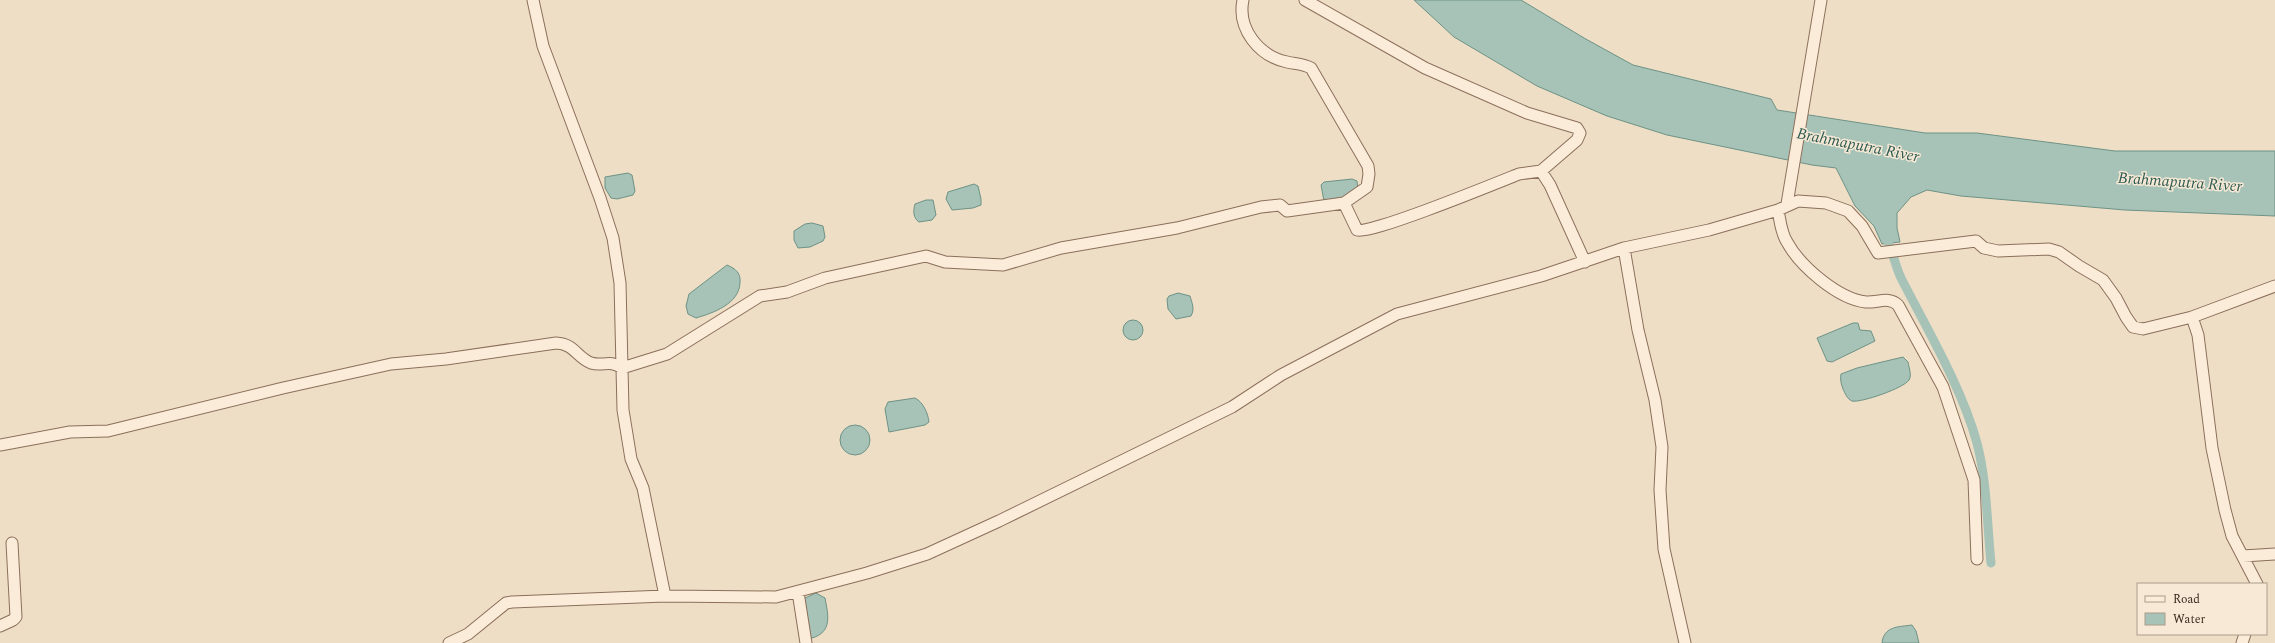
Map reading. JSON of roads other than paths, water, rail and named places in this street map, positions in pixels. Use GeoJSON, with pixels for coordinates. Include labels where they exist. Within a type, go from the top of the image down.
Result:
{"type":"FeatureCollection","features":[{"type":"Feature","properties":{"kind":"street"},"geometry":{"type":"LineString","coordinates":[[533,0],[543,46],[600,198],[613,238],[620,283],[623,410],[630,459],[643,488],[665,596]]}},
{"type":"Feature","properties":{"kind":"street"},"geometry":{"type":"LineString","coordinates":[[622,368],[667,354],[760,296],[787,292],[825,278],[895,261],[926,256],[946,262],[1004,265],[1061,248],[1178,228],[1261,207],[1280,205],[1287,211],[1344,203],[1367,187],[1369,174],[1368,166],[1311,68],[1302,63],[1287,62],[1271,56],[1248,34],[1242,22],[1243,0]]}},
{"type":"Feature","properties":{"kind":"street"},"geometry":{"type":"LineString","coordinates":[[1305,0],[1425,68],[1527,113],[1577,128],[1580,133],[1577,140],[1541,171],[1519,174],[1364,232],[1357,230],[1344,203]]}},
{"type":"Feature","properties":{"kind":"street"},"geometry":{"type":"LineString","coordinates":[[1821,0],[1792,170],[1782,207],[1786,241],[1804,266],[1840,293],[1865,302],[1890,300],[1898,305],[1942,387],[1974,480],[1977,559]]}},
{"type":"Feature","properties":{"kind":"street"},"geometry":{"type":"LineString","coordinates":[[1541,171],[1550,185],[1584,262]]}},
{"type":"Feature","properties":{"kind":"street"},"geometry":{"type":"LineString","coordinates":[[449,643],[468,634],[506,603],[665,596],[776,597],[798,592],[927,554],[999,521],[1232,407],[1280,375],[1397,314],[1490,291],[1624,248],[1709,230],[1798,201],[1819,202],[1848,211],[1862,226],[1874,249],[1878,253],[1882,254],[1976,241],[1984,248],[1998,251],[2049,249],[2059,252],[2103,280],[2116,298],[2133,328],[2143,329],[2192,317],[2275,286]]}},
{"type":"Feature","properties":{"kind":"street"},"geometry":{"type":"LineString","coordinates":[[1624,248],[1638,330],[1655,400],[1662,447],[1660,490],[1664,549],[1685,643]]}},
{"type":"Feature","properties":{"kind":"street"},"geometry":{"type":"LineString","coordinates":[[2192,317],[2198,335],[2212,448],[2222,496],[2232,536],[2256,583]]}},
{"type":"Feature","properties":{"kind":"street"},"geometry":{"type":"LineString","coordinates":[[0,445],[70,432],[108,432],[283,388],[392,364],[446,359],[556,342],[570,346],[590,363],[615,363],[622,368]]}},
{"type":"Feature","properties":{"kind":"street"},"geometry":{"type":"LineString","coordinates":[[0,626],[16,617],[12,543]]}},
{"type":"Feature","properties":{"kind":"street"},"geometry":{"type":"LineString","coordinates":[[2243,556],[2275,554]]}},
{"type":"Feature","properties":{"kind":"street"},"geometry":{"type":"LineString","coordinates":[[798,592],[806,643]]}},
{"type":"Feature","properties":{"kind":"water","name":"Brahmaputra River"},"geometry":{"type":"Polygon","coordinates":[[[1414,0],[1521,0],[1584,38],[1633,65],[1771,99],[1777,110],[1925,133],[1977,133],[2115,151],[2275,151],[2275,216],[2125,210],[1961,196],[1927,190],[1911,197],[1897,213],[1897,228],[1900,242],[1882,244],[1874,226],[1855,206],[1836,168],[1812,165],[1667,135],[1607,116],[1537,86],[1454,37],[1414,0]]]}},
{"type":"Feature","properties":{"kind":"water"},"geometry":{"type":"Polygon","coordinates":[[[628,173],[632,175],[635,191],[633,195],[617,199],[611,198],[605,188],[605,177],[628,173]]]}},
{"type":"Feature","properties":{"kind":"water"},"geometry":{"type":"Polygon","coordinates":[[[1352,179],[1357,181],[1358,190],[1346,198],[1324,201],[1321,185],[1324,182],[1352,179]]]}},
{"type":"Feature","properties":{"kind":"water"},"geometry":{"type":"Polygon","coordinates":[[[974,184],[978,186],[981,205],[973,208],[952,210],[946,199],[948,192],[974,184]]]}},
{"type":"Feature","properties":{"kind":"water"},"geometry":{"type":"Polygon","coordinates":[[[926,200],[933,200],[936,215],[932,220],[919,222],[914,214],[915,204],[926,200]]]}},
{"type":"Feature","properties":{"kind":"water"},"geometry":{"type":"Polygon","coordinates":[[[812,223],[823,226],[825,237],[823,241],[810,247],[798,248],[794,240],[794,231],[805,224],[812,223]]]}},
{"type":"Feature","properties":{"kind":"water"},"geometry":{"type":"Polygon","coordinates":[[[727,265],[733,268],[740,277],[739,290],[735,297],[724,306],[710,313],[696,318],[688,314],[686,306],[689,294],[727,265]]]}},
{"type":"Feature","properties":{"kind":"water"},"geometry":{"type":"Polygon","coordinates":[[[1178,293],[1190,296],[1193,308],[1191,316],[1176,319],[1168,309],[1167,299],[1169,296],[1178,293]]]}},
{"type":"Feature","properties":{"kind":"water"},"geometry":{"type":"Polygon","coordinates":[[[1129,320],[1137,320],[1143,326],[1143,334],[1137,340],[1129,340],[1123,334],[1123,326],[1129,320]]]}},
{"type":"Feature","properties":{"kind":"water"},"geometry":{"type":"Polygon","coordinates":[[[1853,323],[1858,323],[1860,330],[1871,331],[1875,341],[1832,362],[1827,361],[1817,338],[1853,323]]]}},
{"type":"Feature","properties":{"kind":"water"},"geometry":{"type":"Polygon","coordinates":[[[1903,357],[1908,362],[1910,374],[1909,380],[1905,383],[1891,391],[1864,400],[1852,401],[1847,397],[1842,385],[1841,374],[1857,368],[1903,357]]]}},
{"type":"Feature","properties":{"kind":"water"},"geometry":{"type":"Polygon","coordinates":[[[915,398],[925,408],[929,422],[925,425],[889,432],[885,409],[888,402],[915,398]]]}},
{"type":"Feature","properties":{"kind":"water"},"geometry":{"type":"Polygon","coordinates":[[[855,425],[866,429],[870,440],[866,451],[855,455],[844,451],[840,440],[844,429],[855,425]]]}},
{"type":"Feature","properties":{"kind":"water"},"geometry":{"type":"Polygon","coordinates":[[[816,593],[825,598],[828,622],[826,627],[819,635],[812,638],[809,637],[803,599],[816,593]]]}},
{"type":"Feature","properties":{"kind":"water"},"geometry":{"type":"Polygon","coordinates":[[[1912,625],[1916,631],[1919,643],[1882,643],[1883,637],[1892,628],[1912,625]]]}},
{"type":"Feature","properties":{"kind":"waterway"},"geometry":{"type":"LineString","coordinates":[[1884,233],[1901,278],[1953,380],[1977,443],[1983,472],[1991,563]]}}]}
